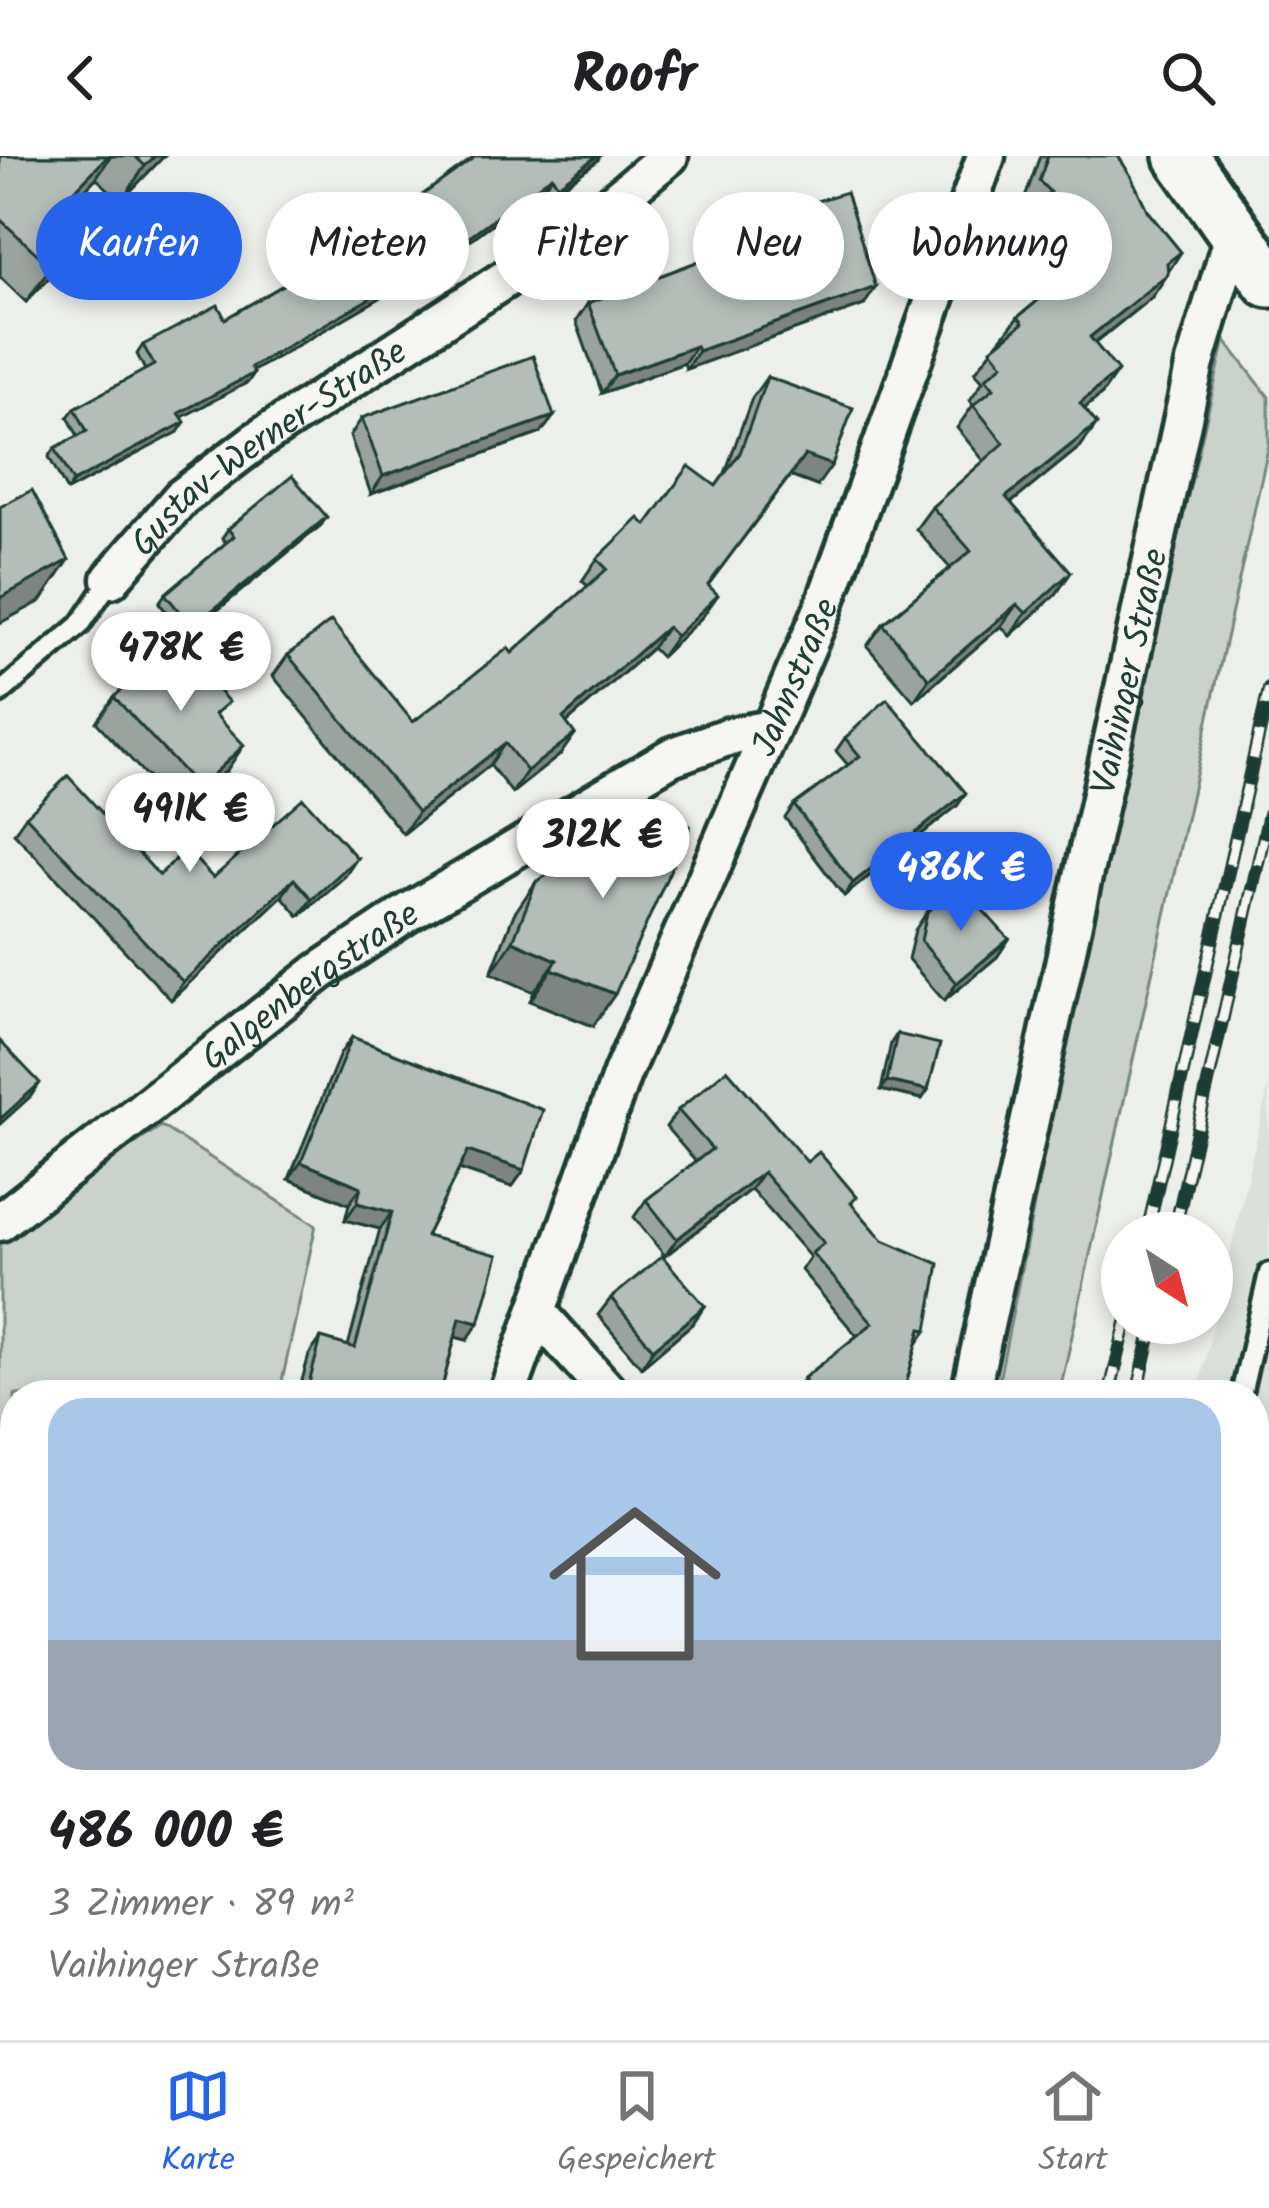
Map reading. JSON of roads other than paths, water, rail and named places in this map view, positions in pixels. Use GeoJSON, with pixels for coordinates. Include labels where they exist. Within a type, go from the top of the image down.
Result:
{"type":"FeatureCollection","features":[{"type":"Feature","properties":{"kind":"main road"},"geometry":{"type":"LineString","coordinates":[[1181,156],[1267,278]]}},
{"type":"Feature","properties":{"kind":"street","name":"Gustav-Werner-Straße"},"geometry":{"type":"LineString","coordinates":[[111,579],[181,498],[237,455],[536,259],[669,156]]}},
{"type":"Feature","properties":{"kind":"street","name":"Jahnstraße"},"geometry":{"type":"LineString","coordinates":[[513,1380],[622,1074],[823,609],[986,156]]}},
{"type":"Feature","properties":{"kind":"street","name":"Vaihinger Straße"},"geometry":{"type":"LineString","coordinates":[[973,1380],[1195,363],[1234,230]]}},
{"type":"Feature","properties":{"kind":"street","name":"Galgenbergstraße"},"geometry":{"type":"LineString","coordinates":[[0,1222],[319,972],[409,912],[671,757],[727,737],[771,729]]}},
{"type":"Feature","properties":{"kind":"street"},"geometry":{"type":"LineString","coordinates":[[539,1314],[597,1380]]}},
{"type":"Feature","properties":{"kind":"lane"},"geometry":{"type":"LineString","coordinates":[[0,693],[80,625],[111,579]]}},
{"type":"Feature","properties":{"kind":"lane"},"geometry":{"type":"LineString","coordinates":[[1244,1380],[1269,1274]]}},
{"type":"Feature","properties":{"kind":"railway"},"geometry":{"type":"LineString","coordinates":[[1152,1212],[1269,689]]}},
{"type":"Feature","properties":{"kind":"railway"},"geometry":{"type":"LineString","coordinates":[[1179,1212],[1269,814]]}},
{"type":"Feature","properties":{"kind":"railway"},"geometry":{"type":"LineString","coordinates":[[1113,1380],[1121,1344]]}},
{"type":"Feature","properties":{"kind":"railway"},"geometry":{"type":"LineString","coordinates":[[1140,1380],[1148,1344]]}}]}
